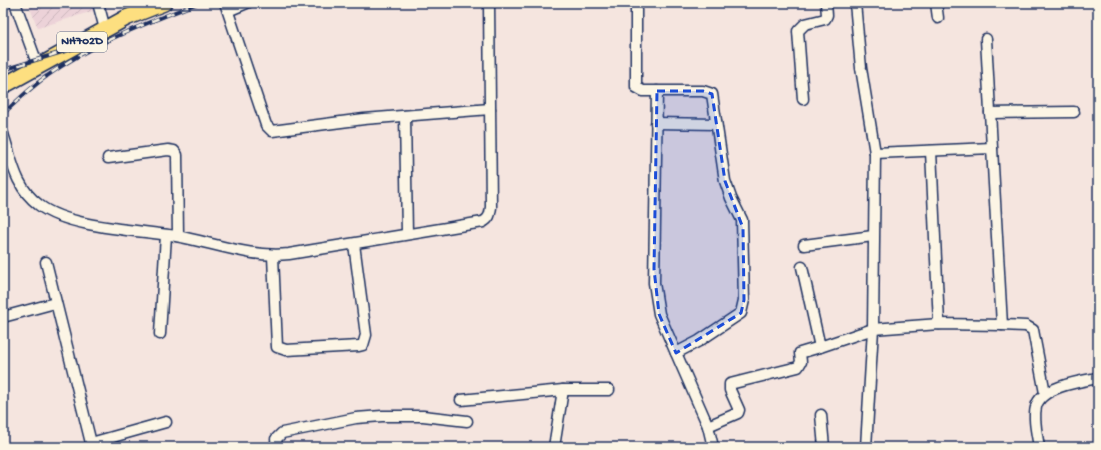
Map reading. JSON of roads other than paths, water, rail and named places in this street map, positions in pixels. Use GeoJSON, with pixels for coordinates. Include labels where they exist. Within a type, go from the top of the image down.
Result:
{"type":"FeatureCollection","features":[{"type":"Feature","properties":{"kind":"highway","name":"NH702D"},"geometry":{"type":"LineString","coordinates":[[3,86],[126,18],[164,3]]}},
{"type":"Feature","properties":{"kind":"street"},"geometry":{"type":"LineString","coordinates":[[15,3],[38,66]]}},
{"type":"Feature","properties":{"kind":"street"},"geometry":{"type":"LineString","coordinates":[[98,3],[105,29]]}},
{"type":"Feature","properties":{"kind":"street"},"geometry":{"type":"LineString","coordinates":[[247,3],[226,7],[268,129],[278,130],[364,119],[490,109]]}},
{"type":"Feature","properties":{"kind":"street"},"geometry":{"type":"LineString","coordinates":[[3,134],[18,183],[28,197],[48,212],[72,220],[178,236],[250,254],[273,256],[483,222],[488,219],[491,207],[490,3]]}},
{"type":"Feature","properties":{"kind":"street"},"geometry":{"type":"LineString","coordinates":[[636,3],[634,82],[638,89],[656,91],[709,91],[712,94],[727,187],[742,220],[743,308],[734,319],[699,341],[676,353]]}},
{"type":"Feature","properties":{"kind":"street"},"geometry":{"type":"LineString","coordinates":[[803,99],[798,31],[804,24],[825,19],[827,15],[826,3]]}},
{"type":"Feature","properties":{"kind":"street"},"geometry":{"type":"LineString","coordinates":[[855,3],[861,68],[875,153],[873,329],[866,447]]}},
{"type":"Feature","properties":{"kind":"street"},"geometry":{"type":"LineString","coordinates":[[936,3],[938,18]]}},
{"type":"Feature","properties":{"kind":"street"},"geometry":{"type":"LineString","coordinates":[[986,39],[1002,324]]}},
{"type":"Feature","properties":{"kind":"street"},"geometry":{"type":"LineString","coordinates":[[656,91],[655,288],[659,314],[708,426],[713,447]]}},
{"type":"Feature","properties":{"kind":"street"},"geometry":{"type":"LineString","coordinates":[[990,113],[1074,112]]}},
{"type":"Feature","properties":{"kind":"street"},"geometry":{"type":"LineString","coordinates":[[405,116],[406,234]]}},
{"type":"Feature","properties":{"kind":"street"},"geometry":{"type":"LineString","coordinates":[[656,122],[716,124]]}},
{"type":"Feature","properties":{"kind":"street"},"geometry":{"type":"LineString","coordinates":[[875,153],[992,148]]}},
{"type":"Feature","properties":{"kind":"street"},"geometry":{"type":"LineString","coordinates":[[108,158],[168,150],[174,151],[177,155],[178,236]]}},
{"type":"Feature","properties":{"kind":"street"},"geometry":{"type":"LineString","coordinates":[[931,151],[939,324]]}},
{"type":"Feature","properties":{"kind":"street"},"geometry":{"type":"LineString","coordinates":[[160,334],[166,234]]}},
{"type":"Feature","properties":{"kind":"street"},"geometry":{"type":"LineString","coordinates":[[804,244],[873,236]]}},
{"type":"Feature","properties":{"kind":"street"},"geometry":{"type":"LineString","coordinates":[[273,256],[277,347],[286,350],[359,346],[364,345],[366,335],[354,244]]}},
{"type":"Feature","properties":{"kind":"street"},"geometry":{"type":"LineString","coordinates":[[46,262],[91,445],[166,422]]}},
{"type":"Feature","properties":{"kind":"street"},"geometry":{"type":"LineString","coordinates":[[802,267],[820,347]]}},
{"type":"Feature","properties":{"kind":"street"},"geometry":{"type":"LineString","coordinates":[[3,317],[56,303]]}},
{"type":"Feature","properties":{"kind":"street"},"geometry":{"type":"LineString","coordinates":[[708,426],[737,415],[739,410],[730,390],[730,384],[798,367],[800,364],[800,353],[873,329],[939,324],[1002,324],[1026,326],[1033,330],[1045,393]]}},
{"type":"Feature","properties":{"kind":"street"},"geometry":{"type":"LineString","coordinates":[[1039,447],[1035,411],[1040,398],[1045,393],[1081,381],[1098,378]]}},
{"type":"Feature","properties":{"kind":"street"},"geometry":{"type":"LineString","coordinates":[[554,447],[563,390]]}},
{"type":"Feature","properties":{"kind":"street"},"geometry":{"type":"LineString","coordinates":[[461,400],[563,390],[609,390]]}},
{"type":"Feature","properties":{"kind":"street"},"geometry":{"type":"LineString","coordinates":[[277,447],[276,439],[282,433],[362,417],[405,415],[467,421]]}},
{"type":"Feature","properties":{"kind":"street"},"geometry":{"type":"LineString","coordinates":[[821,415],[824,447]]}},
{"type":"Feature","properties":{"kind":"railway"},"geometry":{"type":"LineString","coordinates":[[3,114],[41,80],[82,53],[159,18],[198,3]]}},
{"type":"Feature","properties":{"kind":"railway"},"geometry":{"type":"LineString","coordinates":[[3,70],[108,38]]}}]}
